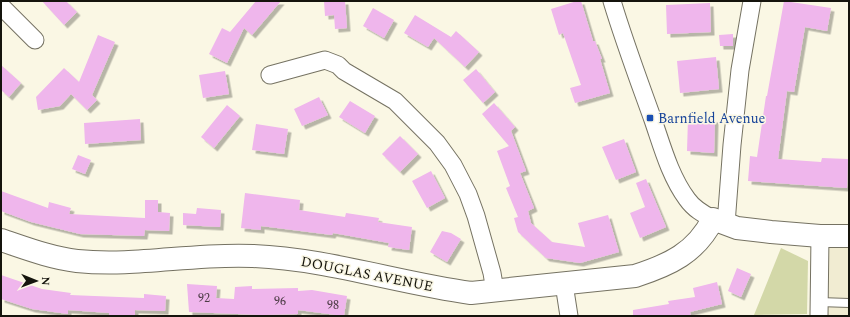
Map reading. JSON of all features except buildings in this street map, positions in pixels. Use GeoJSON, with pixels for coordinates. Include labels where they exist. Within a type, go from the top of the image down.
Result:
{"type":"FeatureCollection","features":[{"type":"Feature","properties":{"kind":"street"},"geometry":{"type":"LineString","coordinates":[[612,1],[652,118],[678,184],[687,200],[698,211],[720,221],[744,229],[820,236],[849,236]]}},
{"type":"Feature","properties":{"kind":"street"},"geometry":{"type":"LineString","coordinates":[[720,221],[732,145],[740,70],[752,1]]}},
{"type":"Feature","properties":{"kind":"street"},"geometry":{"type":"LineString","coordinates":[[1,6],[35,40]]}},
{"type":"Feature","properties":{"kind":"street"},"geometry":{"type":"LineString","coordinates":[[270,75],[325,60],[338,65],[344,71],[395,101],[437,143],[460,177],[468,194],[484,241],[495,291]]}},
{"type":"Feature","properties":{"kind":"street","name":"DOUGLAS AVENUE"},"geometry":{"type":"LineString","coordinates":[[1,240],[76,261],[127,261],[253,256],[338,267],[448,290],[471,293],[635,276],[660,268],[678,259],[720,221]]}},
{"type":"Feature","properties":{"kind":"street"},"geometry":{"type":"LineString","coordinates":[[819,309],[820,236]]}},
{"type":"Feature","properties":{"kind":"street"},"geometry":{"type":"LineString","coordinates":[[564,284],[569,316]]}},
{"type":"Feature","properties":{"kind":"lane"},"geometry":{"type":"LineString","coordinates":[[819,309],[849,303]]}},
{"type":"Feature","properties":{"kind":"shaded area"},"geometry":{"type":"Polygon","coordinates":[[[849,242],[849,316],[825,316],[827,244],[849,242]]]}},
{"type":"Feature","properties":{"kind":"green space"},"geometry":{"type":"Polygon","coordinates":[[[781,248],[808,261],[807,314],[754,315],[781,248]]]}},
{"type":"Feature","properties":{"kind":"place","name":"Barnfield Avenue"},"geometry":{"type":"Point","coordinates":[650,118]}}]}
